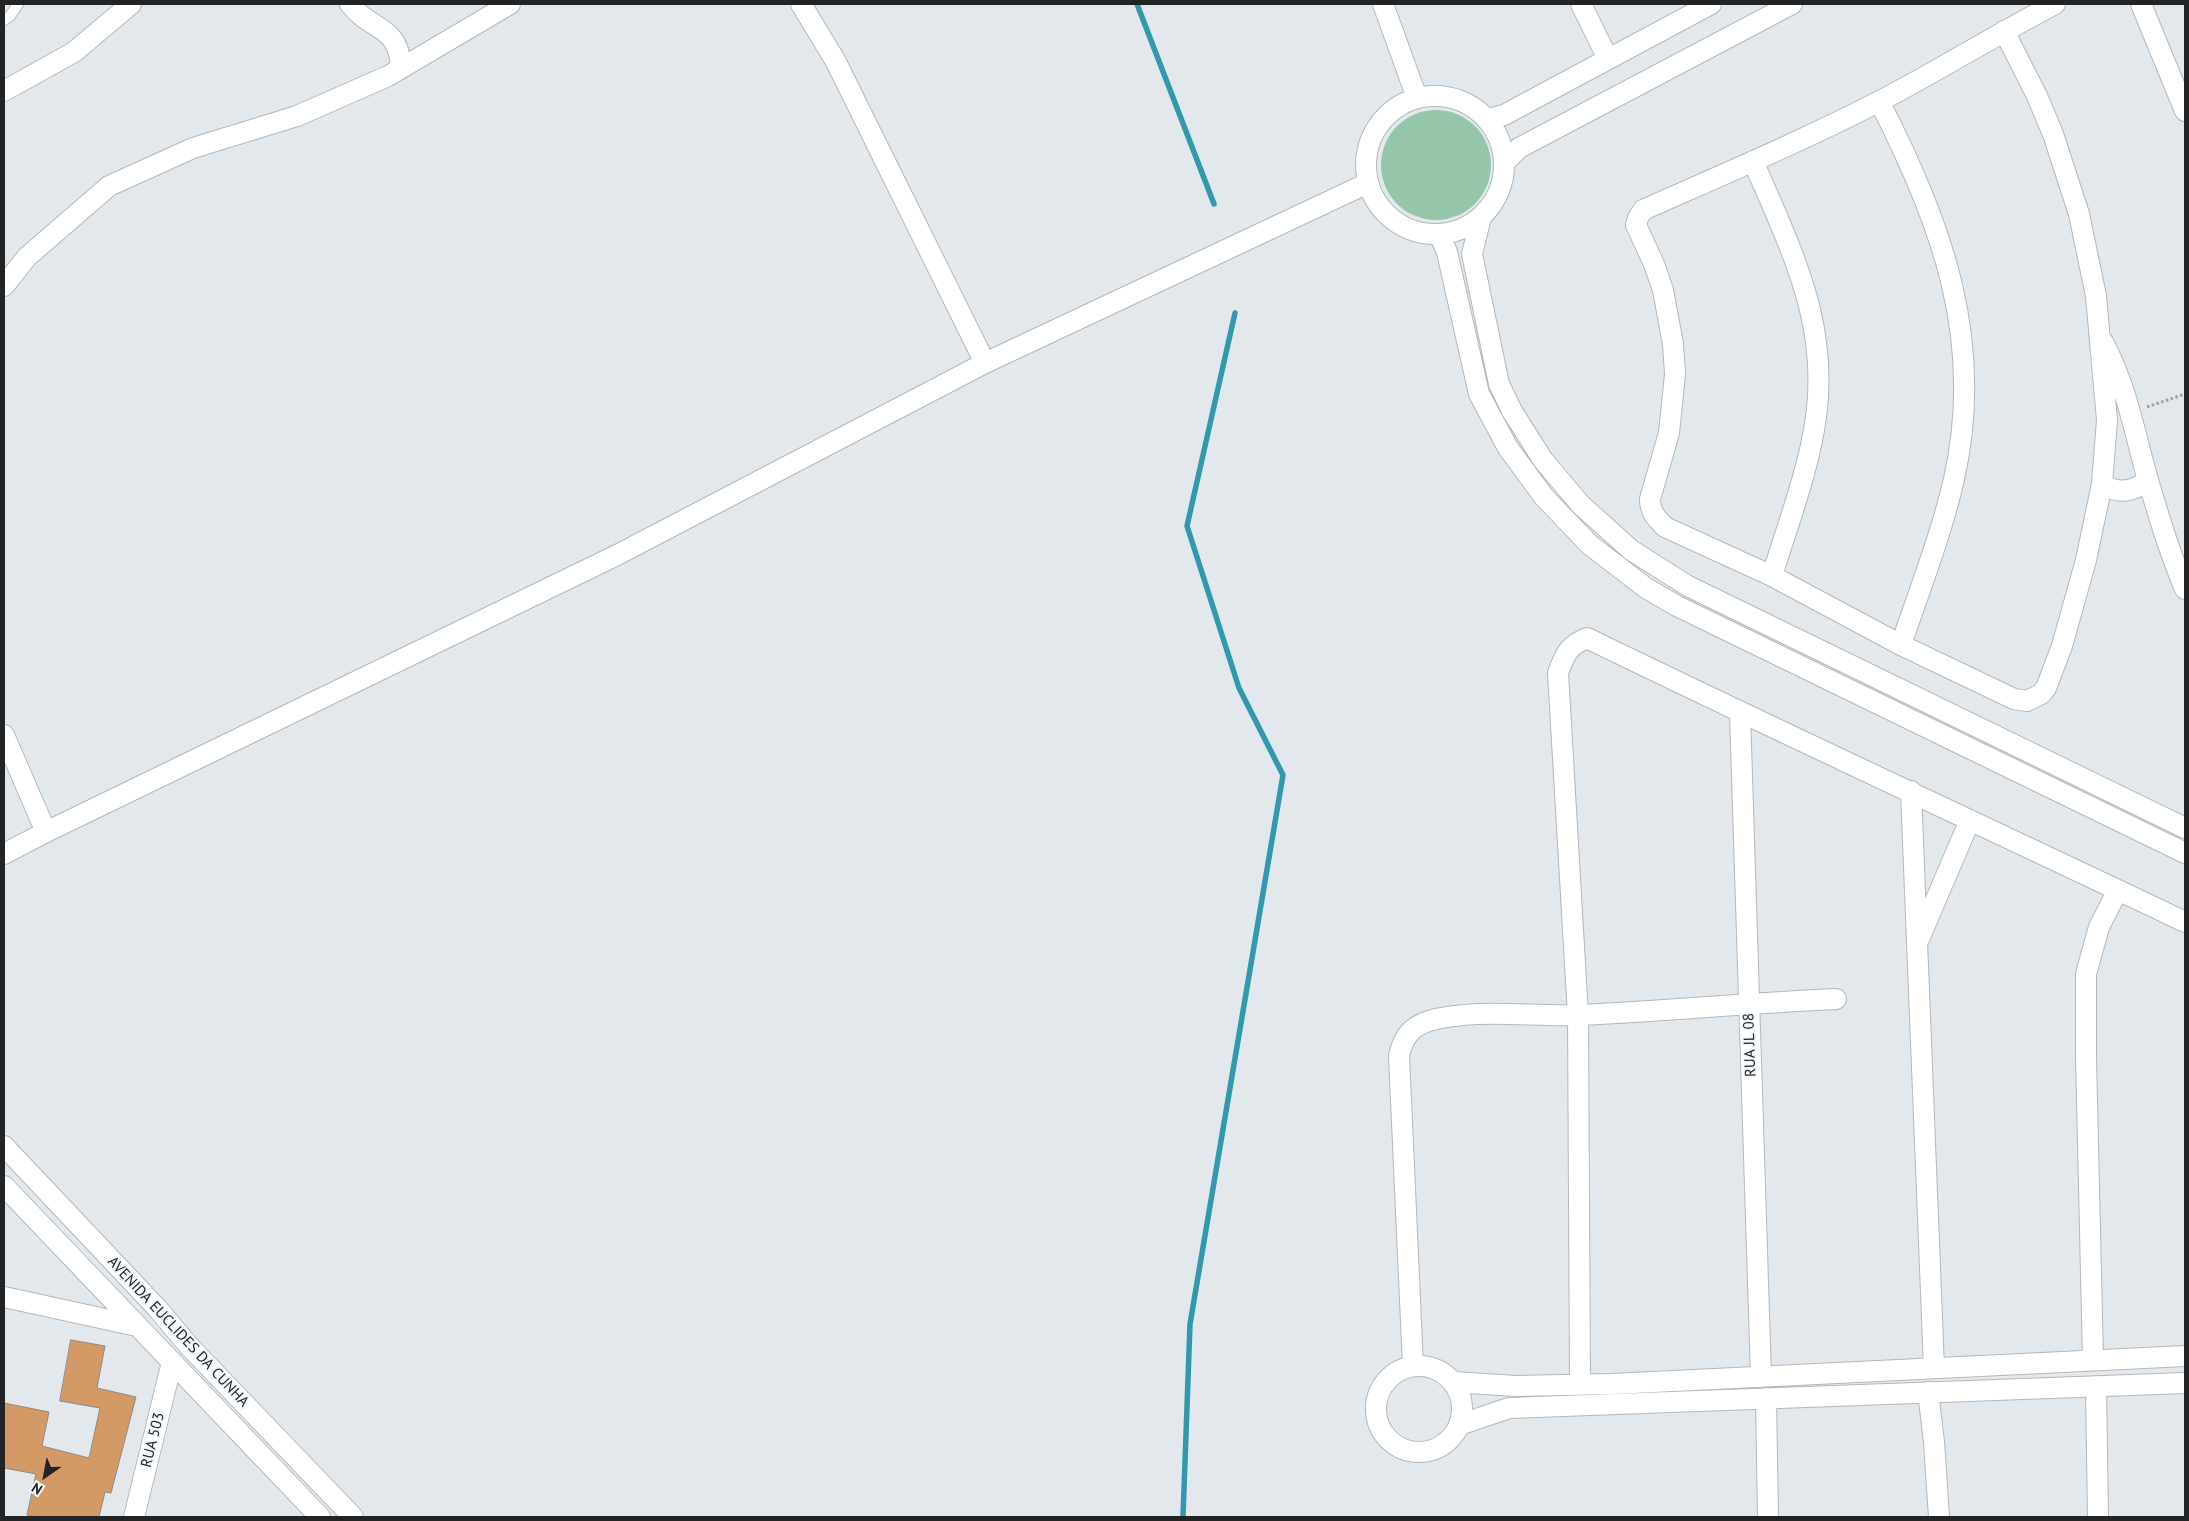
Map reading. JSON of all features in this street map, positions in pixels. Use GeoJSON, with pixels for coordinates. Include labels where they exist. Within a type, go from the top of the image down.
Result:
{"type":"FeatureCollection","features":[{"type":"Feature","properties":{"kind":"street"},"geometry":{"type":"LineString","coordinates":[[4,91],[74,52],[131,4]]}},
{"type":"Feature","properties":{"kind":"street"},"geometry":{"type":"LineString","coordinates":[[350,4],[359,16],[388,32],[401,55],[401,68]]}},
{"type":"Feature","properties":{"kind":"street"},"geometry":{"type":"LineString","coordinates":[[4,286],[26,257],[109,186],[193,148],[297,116],[401,68],[510,4]]}},
{"type":"Feature","properties":{"kind":"street"},"geometry":{"type":"LineString","coordinates":[[801,4],[834,60],[985,363]]}},
{"type":"Feature","properties":{"kind":"street"},"geometry":{"type":"LineString","coordinates":[[1382,4],[1417,98]]}},
{"type":"Feature","properties":{"kind":"street"},"geometry":{"type":"LineString","coordinates":[[1581,4],[1608,59]]}},
{"type":"Feature","properties":{"kind":"street"},"geometry":{"type":"LineString","coordinates":[[1488,119],[1504,114],[1711,4]]}},
{"type":"Feature","properties":{"kind":"street"},"geometry":{"type":"LineString","coordinates":[[1505,162],[1519,148],[1792,4]]}},
{"type":"Feature","properties":{"kind":"street"},"geometry":{"type":"LineString","coordinates":[[2004,31],[2037,96],[2067,174],[2088,255],[2101,338],[2107,420],[2102,462],[2102,484],[2076,604],[2046,688],[2040,694],[2027,701],[2014,698],[1901,645],[1772,576],[1665,527],[1650,509],[1650,499],[1669,433],[1675,374],[1672,335],[1663,290],[1654,264],[1636,226],[1643,210],[1753,161],[1878,101],[2004,31],[2055,4]]}},
{"type":"Feature","properties":{"kind":"street"},"geometry":{"type":"LineString","coordinates":[[2141,4],[2185,111]]}},
{"type":"Feature","properties":{"kind":"street"},"geometry":{"type":"LineString","coordinates":[[1432,95],[1448,96],[1463,101],[1488,119],[1500,139],[1505,162],[1504,177],[1500,192],[1481,217],[1461,229],[1439,234],[1423,233],[1395,221],[1379,204],[1368,183],[1366,168],[1367,152],[1379,124],[1396,108],[1417,98],[1432,95]]}},
{"type":"Feature","properties":{"kind":"street"},"geometry":{"type":"LineString","coordinates":[[1878,101],[1901,144],[1942,244],[1958,310],[1964,377],[1961,437],[1954,479],[1901,645]]}},
{"type":"Feature","properties":{"kind":"street"},"geometry":{"type":"LineString","coordinates":[[1753,161],[1804,282],[1811,308],[1818,360],[1818,389],[1811,446],[1772,576]]}},
{"type":"Feature","properties":{"kind":"street"},"geometry":{"type":"LineString","coordinates":[[4,854],[617,554],[985,363],[1368,183]]}},
{"type":"Feature","properties":{"kind":"street"},"geometry":{"type":"LineString","coordinates":[[1481,217],[1472,254],[1500,384],[1512,411],[1543,460],[1581,505],[1605,528],[1645,559],[1688,586],[2185,828]]}},
{"type":"Feature","properties":{"kind":"street"},"geometry":{"type":"LineString","coordinates":[[1439,234],[1448,252],[1479,394],[1492,421],[1525,473],[1544,497],[1564,520],[1597,550],[1646,588],[1677,606],[2185,853]]}},
{"type":"Feature","properties":{"kind":"street"},"geometry":{"type":"LineString","coordinates":[[2101,338],[2116,366],[2132,412],[2148,479],[2173,560],[2185,589]]}},
{"type":"Feature","properties":{"kind":"street"},"geometry":{"type":"LineString","coordinates":[[2107,420],[2115,415],[2132,412]]}},
{"type":"Feature","properties":{"kind":"street"},"geometry":{"type":"LineString","coordinates":[[2102,484],[2114,490],[2128,491],[2142,485],[2148,479]]}},
{"type":"Feature","properties":{"kind":"street"},"geometry":{"type":"LineString","coordinates":[[1580,1384],[1578,1015],[1558,673],[1565,655],[1574,644],[1587,638],[1740,713],[1911,791],[2185,922]]}},
{"type":"Feature","properties":{"kind":"street","name":"RUA JL 08"},"geometry":{"type":"LineString","coordinates":[[1740,713],[1761,1376]]}},
{"type":"Feature","properties":{"kind":"street"},"geometry":{"type":"LineString","coordinates":[[4,735],[46,832]]}},
{"type":"Feature","properties":{"kind":"street"},"geometry":{"type":"LineString","coordinates":[[1911,791],[1934,1368]]}},
{"type":"Feature","properties":{"kind":"street"},"geometry":{"type":"LineString","coordinates":[[1917,943],[1970,820]]}},
{"type":"Feature","properties":{"kind":"street"},"geometry":{"type":"LineString","coordinates":[[2093,1360],[2086,1057],[2086,974],[2099,927],[2118,890]]}},
{"type":"Feature","properties":{"kind":"street"},"geometry":{"type":"LineString","coordinates":[[1413,1366],[1398,1056],[1402,1040],[1413,1028],[1427,1022],[1454,1016],[1578,1015],[1749,1003],[1836,1000]]}},
{"type":"Feature","properties":{"kind":"street","name":"AVENIDA EUCLIDES DA CUNHA"},"geometry":{"type":"LineString","coordinates":[[4,1146],[157,1308],[189,1346],[353,1517]]}},
{"type":"Feature","properties":{"kind":"street","name":"AVENIDA EUCLIDES DA CUNHA"},"geometry":{"type":"LineString","coordinates":[[4,1186],[320,1517]]}},
{"type":"Feature","properties":{"kind":"street"},"geometry":{"type":"LineString","coordinates":[[4,1297],[137,1326]]}},
{"type":"Feature","properties":{"kind":"street"},"geometry":{"type":"LineString","coordinates":[[1453,1382],[1484,1385],[1580,1384],[2185,1356]]}},
{"type":"Feature","properties":{"kind":"street","name":"RUA 503"},"geometry":{"type":"LineString","coordinates":[[134,1517],[172,1362]]}},
{"type":"Feature","properties":{"kind":"street"},"geometry":{"type":"LineString","coordinates":[[1413,1366],[1435,1368],[1453,1382],[1462,1403],[1459,1425],[1454,1435],[1446,1443],[1436,1449],[1414,1452],[1402,1449],[1385,1435],[1379,1426],[1376,1414],[1378,1392],[1392,1374],[1413,1366]]}},
{"type":"Feature","properties":{"kind":"street"},"geometry":{"type":"LineString","coordinates":[[1853,1372],[1856,1395]]}},
{"type":"Feature","properties":{"kind":"street"},"geometry":{"type":"LineString","coordinates":[[1459,1425],[1510,1408],[2185,1383]]}},
{"type":"Feature","properties":{"kind":"street"},"geometry":{"type":"LineString","coordinates":[[2096,1386],[2098,1517]]}},
{"type":"Feature","properties":{"kind":"street"},"geometry":{"type":"LineString","coordinates":[[1928,1392],[1934,1442],[1939,1517]]}},
{"type":"Feature","properties":{"kind":"street"},"geometry":{"type":"LineString","coordinates":[[1766,1398],[1768,1517]]}},
{"type":"Feature","properties":{"kind":"lane"},"geometry":{"type":"LineString","coordinates":[[4,20],[10,16],[18,4]]}},
{"type":"Feature","properties":{"kind":"path"},"geometry":{"type":"LineString","coordinates":[[2132,412],[2185,394]]}},
{"type":"Feature","properties":{"kind":"green space"},"geometry":{"type":"Polygon","coordinates":[[[1436,110],[1457,114],[1475,126],[1487,144],[1491,165],[1487,186],[1475,204],[1457,216],[1436,220],[1415,216],[1397,204],[1385,186],[1381,165],[1385,144],[1397,126],[1415,114],[1436,110]]]}},
{"type":"Feature","properties":{"kind":"building"},"geometry":{"type":"Polygon","coordinates":[[[71,1340],[105,1346],[97,1388],[136,1397],[111,1493],[105,1492],[99,1517],[36,1517],[27,1515],[36,1474],[4,1468],[4,1403],[49,1412],[42,1446],[89,1458],[100,1408],[60,1401],[71,1340]]]}},
{"type":"Feature","properties":{"kind":"waterway"},"geometry":{"type":"LineString","coordinates":[[1137,4],[1214,204]]}},
{"type":"Feature","properties":{"kind":"waterway"},"geometry":{"type":"LineString","coordinates":[[1183,1517],[1190,1324],[1283,775],[1239,688],[1187,526],[1235,313]]}}]}
